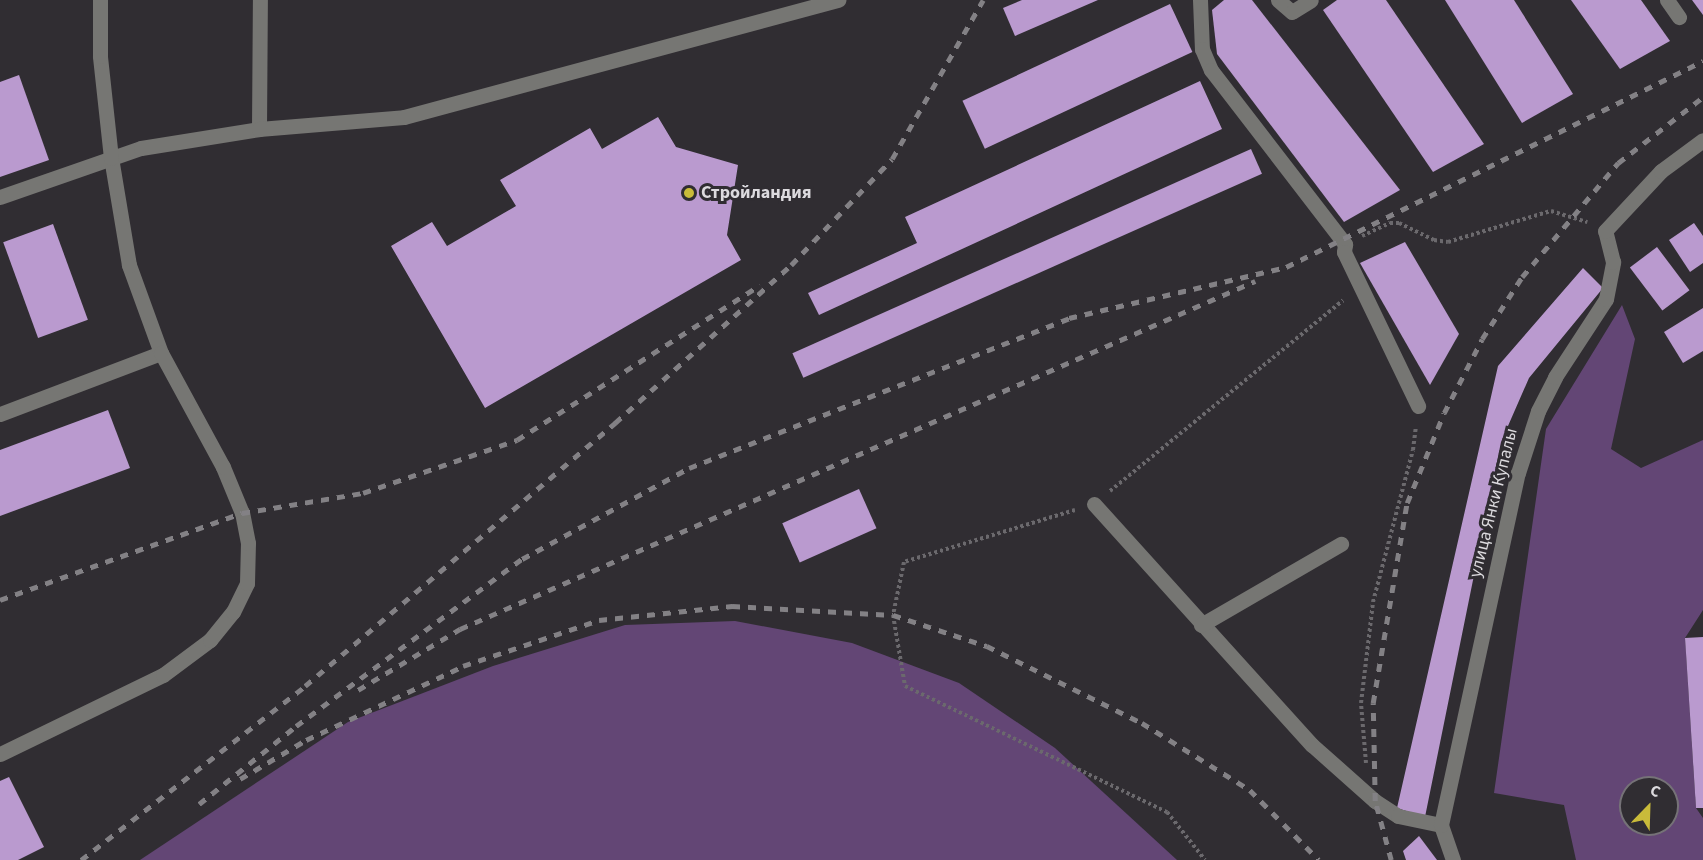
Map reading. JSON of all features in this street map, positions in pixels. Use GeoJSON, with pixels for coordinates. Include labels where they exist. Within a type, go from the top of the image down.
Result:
{"type":"FeatureCollection","features":[{"type":"Feature","properties":{"kind":"lane"},"geometry":{"type":"LineString","coordinates":[[0,754],[163,675],[210,640],[233,612],[247,583],[248,543],[242,513],[223,467],[161,353],[129,265],[111,158],[100,56],[100,0]]}},
{"type":"Feature","properties":{"kind":"lane"},"geometry":{"type":"LineString","coordinates":[[259,129],[261,0]]}},
{"type":"Feature","properties":{"kind":"lane"},"geometry":{"type":"LineString","coordinates":[[0,197],[141,148],[259,129],[404,117],[838,0]]}},
{"type":"Feature","properties":{"kind":"lane"},"geometry":{"type":"LineString","coordinates":[[1200,0],[1202,49],[1211,70],[1345,244],[1344,252],[1418,406]]}},
{"type":"Feature","properties":{"kind":"lane"},"geometry":{"type":"LineString","coordinates":[[1278,0],[1292,12],[1311,0]]}},
{"type":"Feature","properties":{"kind":"lane"},"geometry":{"type":"LineString","coordinates":[[1667,0],[1679,17]]}},
{"type":"Feature","properties":{"kind":"lane"},"geometry":{"type":"LineString","coordinates":[[1605,231],[1661,171],[1703,140]]}},
{"type":"Feature","properties":{"kind":"lane","name":"улица Янки Купалы"},"geometry":{"type":"LineString","coordinates":[[1441,825],[1521,463],[1538,411],[1555,377],[1606,299],[1612,281],[1613,262],[1605,231]]}},
{"type":"Feature","properties":{"kind":"lane"},"geometry":{"type":"LineString","coordinates":[[0,414],[161,353]]}},
{"type":"Feature","properties":{"kind":"lane"},"geometry":{"type":"LineString","coordinates":[[1094,504],[1201,625],[1312,745],[1375,801],[1398,816],[1441,825],[1453,860]]}},
{"type":"Feature","properties":{"kind":"lane"},"geometry":{"type":"LineString","coordinates":[[1201,625],[1341,544]]}},
{"type":"Feature","properties":{"kind":"path"},"geometry":{"type":"LineString","coordinates":[[1345,244],[1390,223],[1448,242],[1551,211],[1573,215],[1605,231]]}},
{"type":"Feature","properties":{"kind":"path"},"geometry":{"type":"LineString","coordinates":[[1204,860],[1167,812],[906,686],[893,615],[904,562],[1094,504],[1360,286]]}},
{"type":"Feature","properties":{"kind":"path"},"geometry":{"type":"LineString","coordinates":[[1375,801],[1367,784],[1361,703],[1373,602],[1413,450],[1418,406]]}},
{"type":"Feature","properties":{"kind":"shaded area"},"geometry":{"type":"Polygon","coordinates":[[[1622,305],[1635,339],[1611,449],[1641,468],[1703,440],[1703,610],[1685,638],[1696,808],[1703,818],[1703,860],[1576,860],[1564,805],[1494,793],[1546,429],[1622,305]]]}},
{"type":"Feature","properties":{"kind":"shaded area"},"geometry":{"type":"Polygon","coordinates":[[[735,621],[852,643],[959,683],[1055,748],[1177,860],[140,860],[348,722],[493,666],[625,625],[735,621]]]}},
{"type":"Feature","properties":{"kind":"building"},"geometry":{"type":"Polygon","coordinates":[[[1022,0],[1098,0],[1015,36],[1003,8],[1022,0]]]}},
{"type":"Feature","properties":{"kind":"building"},"geometry":{"type":"Polygon","coordinates":[[[1224,0],[1252,0],[1400,190],[1344,222],[1217,54],[1212,10],[1224,0]]]}},
{"type":"Feature","properties":{"kind":"building"},"geometry":{"type":"Polygon","coordinates":[[[1337,0],[1386,0],[1484,144],[1433,172],[1323,10],[1337,0]]]}},
{"type":"Feature","properties":{"kind":"building"},"geometry":{"type":"Polygon","coordinates":[[[1445,0],[1514,0],[1573,94],[1522,123],[1445,0]]]}},
{"type":"Feature","properties":{"kind":"building"},"geometry":{"type":"Polygon","coordinates":[[[1571,0],[1641,0],[1670,41],[1620,69],[1571,0]]]}},
{"type":"Feature","properties":{"kind":"building"},"geometry":{"type":"Polygon","coordinates":[[[1692,0],[1703,0],[1703,15],[1692,0]]]}},
{"type":"Feature","properties":{"kind":"building"},"geometry":{"type":"Polygon","coordinates":[[[1170,4],[1192,52],[985,149],[962,101],[1170,4]]]}},
{"type":"Feature","properties":{"kind":"building"},"geometry":{"type":"Polygon","coordinates":[[[19,75],[49,160],[0,177],[0,82],[19,75]]]}},
{"type":"Feature","properties":{"kind":"building"},"geometry":{"type":"Polygon","coordinates":[[[1200,81],[1222,129],[819,315],[808,293],[917,243],[905,217],[1200,81]]]}},
{"type":"Feature","properties":{"kind":"building"},"geometry":{"type":"Polygon","coordinates":[[[658,117],[676,147],[738,165],[727,235],[741,260],[485,408],[391,246],[432,222],[447,246],[516,206],[500,180],[590,128],[602,149],[658,117]]]}},
{"type":"Feature","properties":{"kind":"building"},"geometry":{"type":"Polygon","coordinates":[[[1251,149],[1262,174],[803,378],[792,353],[1251,149]]]}},
{"type":"Feature","properties":{"kind":"building"},"geometry":{"type":"Polygon","coordinates":[[[1694,223],[1703,236],[1703,263],[1690,272],[1669,240],[1694,223]]]}},
{"type":"Feature","properties":{"kind":"building"},"geometry":{"type":"Polygon","coordinates":[[[53,224],[88,320],[38,338],[3,242],[53,224]]]}},
{"type":"Feature","properties":{"kind":"building"},"geometry":{"type":"Polygon","coordinates":[[[1405,242],[1459,334],[1430,385],[1360,263],[1405,242]]]}},
{"type":"Feature","properties":{"kind":"building"},"geometry":{"type":"Polygon","coordinates":[[[1657,247],[1689,290],[1662,311],[1630,267],[1657,247]]]}},
{"type":"Feature","properties":{"kind":"building"},"geometry":{"type":"Polygon","coordinates":[[[1583,268],[1603,288],[1529,378],[1501,442],[1425,817],[1397,808],[1498,366],[1583,268]]]}},
{"type":"Feature","properties":{"kind":"building"},"geometry":{"type":"Polygon","coordinates":[[[1703,308],[1703,351],[1683,363],[1664,332],[1703,308]]]}},
{"type":"Feature","properties":{"kind":"building"},"geometry":{"type":"Polygon","coordinates":[[[108,410],[130,468],[0,516],[0,450],[108,410]]]}},
{"type":"Feature","properties":{"kind":"building"},"geometry":{"type":"Polygon","coordinates":[[[859,489],[876,528],[800,562],[782,523],[859,489]]]}},
{"type":"Feature","properties":{"kind":"building"},"geometry":{"type":"Polygon","coordinates":[[[1703,637],[1703,808],[1696,808],[1685,638],[1703,637]]]}},
{"type":"Feature","properties":{"kind":"building"},"geometry":{"type":"Polygon","coordinates":[[[9,777],[44,847],[18,860],[0,860],[0,781],[9,777]]]}},
{"type":"Feature","properties":{"kind":"building"},"geometry":{"type":"Polygon","coordinates":[[[1419,836],[1437,860],[1406,860],[1403,851],[1419,836]]]}},
{"type":"Feature","properties":{"kind":"railway"},"geometry":{"type":"LineString","coordinates":[[81,860],[305,686],[615,423],[791,265],[892,159],[983,0]]}},
{"type":"Feature","properties":{"kind":"railway"},"geometry":{"type":"LineString","coordinates":[[199,804],[296,726],[522,559],[689,468],[1069,318],[1286,267],[1703,61]]}},
{"type":"Feature","properties":{"kind":"railway"},"geometry":{"type":"LineString","coordinates":[[1391,860],[1375,801],[1373,703],[1407,503],[1444,413],[1482,339],[1522,277],[1618,163],[1703,97]]}},
{"type":"Feature","properties":{"kind":"railway"},"geometry":{"type":"LineString","coordinates":[[358,690],[460,629],[1255,281]]}},
{"type":"Feature","properties":{"kind":"railway"},"geometry":{"type":"LineString","coordinates":[[0,600],[242,513],[363,493],[517,440],[760,285]]}},
{"type":"Feature","properties":{"kind":"railway"},"geometry":{"type":"LineString","coordinates":[[240,779],[306,740],[463,666],[599,620],[732,606],[893,615],[987,646],[1142,723],[1250,790],[1319,860]]}},
{"type":"Feature","properties":{"kind":"place","name":"Стройландия"},"geometry":{"type":"Point","coordinates":[689,193]}}]}
